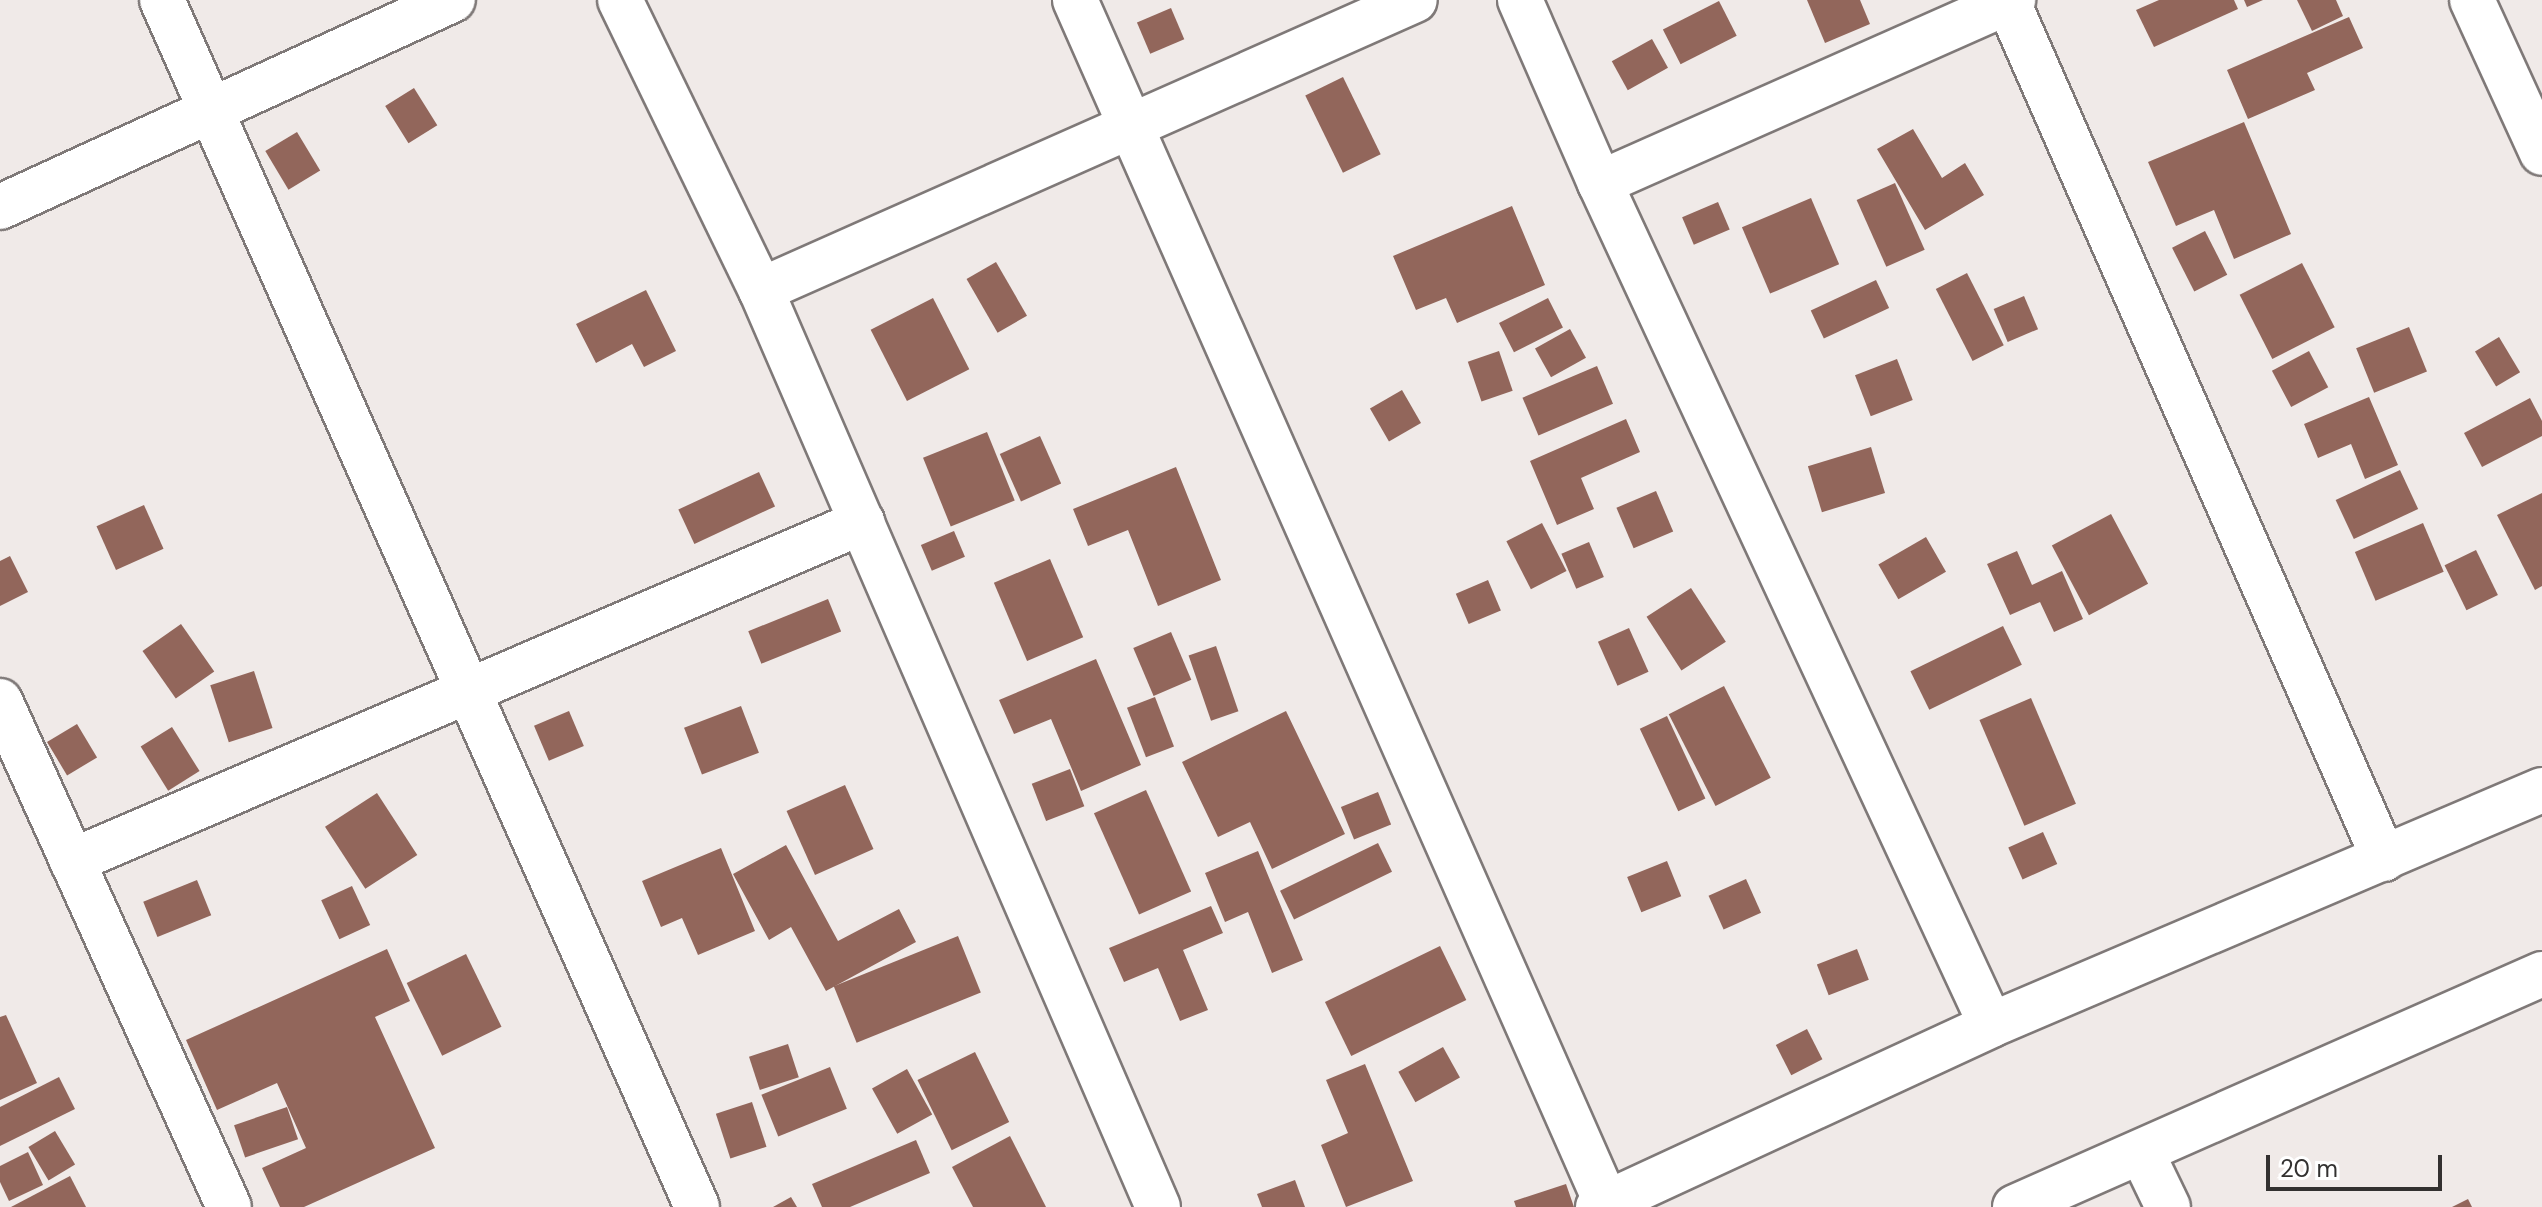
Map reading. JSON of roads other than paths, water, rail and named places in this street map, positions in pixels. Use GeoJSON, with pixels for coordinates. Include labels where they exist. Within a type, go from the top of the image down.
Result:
{"type":"FeatureCollection","features":[{"type":"Feature","properties":{"kind":"main road"},"geometry":{"type":"LineString","coordinates":[[162,0],[697,1207]]}},
{"type":"Feature","properties":{"kind":"main road"},"geometry":{"type":"LineString","coordinates":[[0,207],[453,0]]}},
{"type":"Feature","properties":{"kind":"main road"},"geometry":{"type":"LineString","coordinates":[[620,0],[761,290],[1158,1207]]}},
{"type":"Feature","properties":{"kind":"main road"},"geometry":{"type":"LineString","coordinates":[[1075,0],[1604,1206],[1991,1025],[2542,790]]}},
{"type":"Feature","properties":{"kind":"main road"},"geometry":{"type":"LineString","coordinates":[[761,290],[1415,0]]}},
{"type":"Feature","properties":{"kind":"main road"},"geometry":{"type":"LineString","coordinates":[[1520,0],[1600,183],[1991,1025]]}},
{"type":"Feature","properties":{"kind":"main road"},"geometry":{"type":"LineString","coordinates":[[2472,0],[2542,153]]}},
{"type":"Feature","properties":{"kind":"main road"},"geometry":{"type":"LineString","coordinates":[[1600,183],[2009,1],[2384,859]]}},
{"type":"Feature","properties":{"kind":"main road"},"geometry":{"type":"LineString","coordinates":[[72,861],[862,522]]}},
{"type":"Feature","properties":{"kind":"main road"},"geometry":{"type":"LineString","coordinates":[[0,701],[229,1207]]}},
{"type":"Feature","properties":{"kind":"main road"},"geometry":{"type":"LineString","coordinates":[[2015,1207],[2542,974]]}},
{"type":"Feature","properties":{"kind":"main road"},"geometry":{"type":"LineString","coordinates":[[2142,1153],[2168,1207]]}}]}
